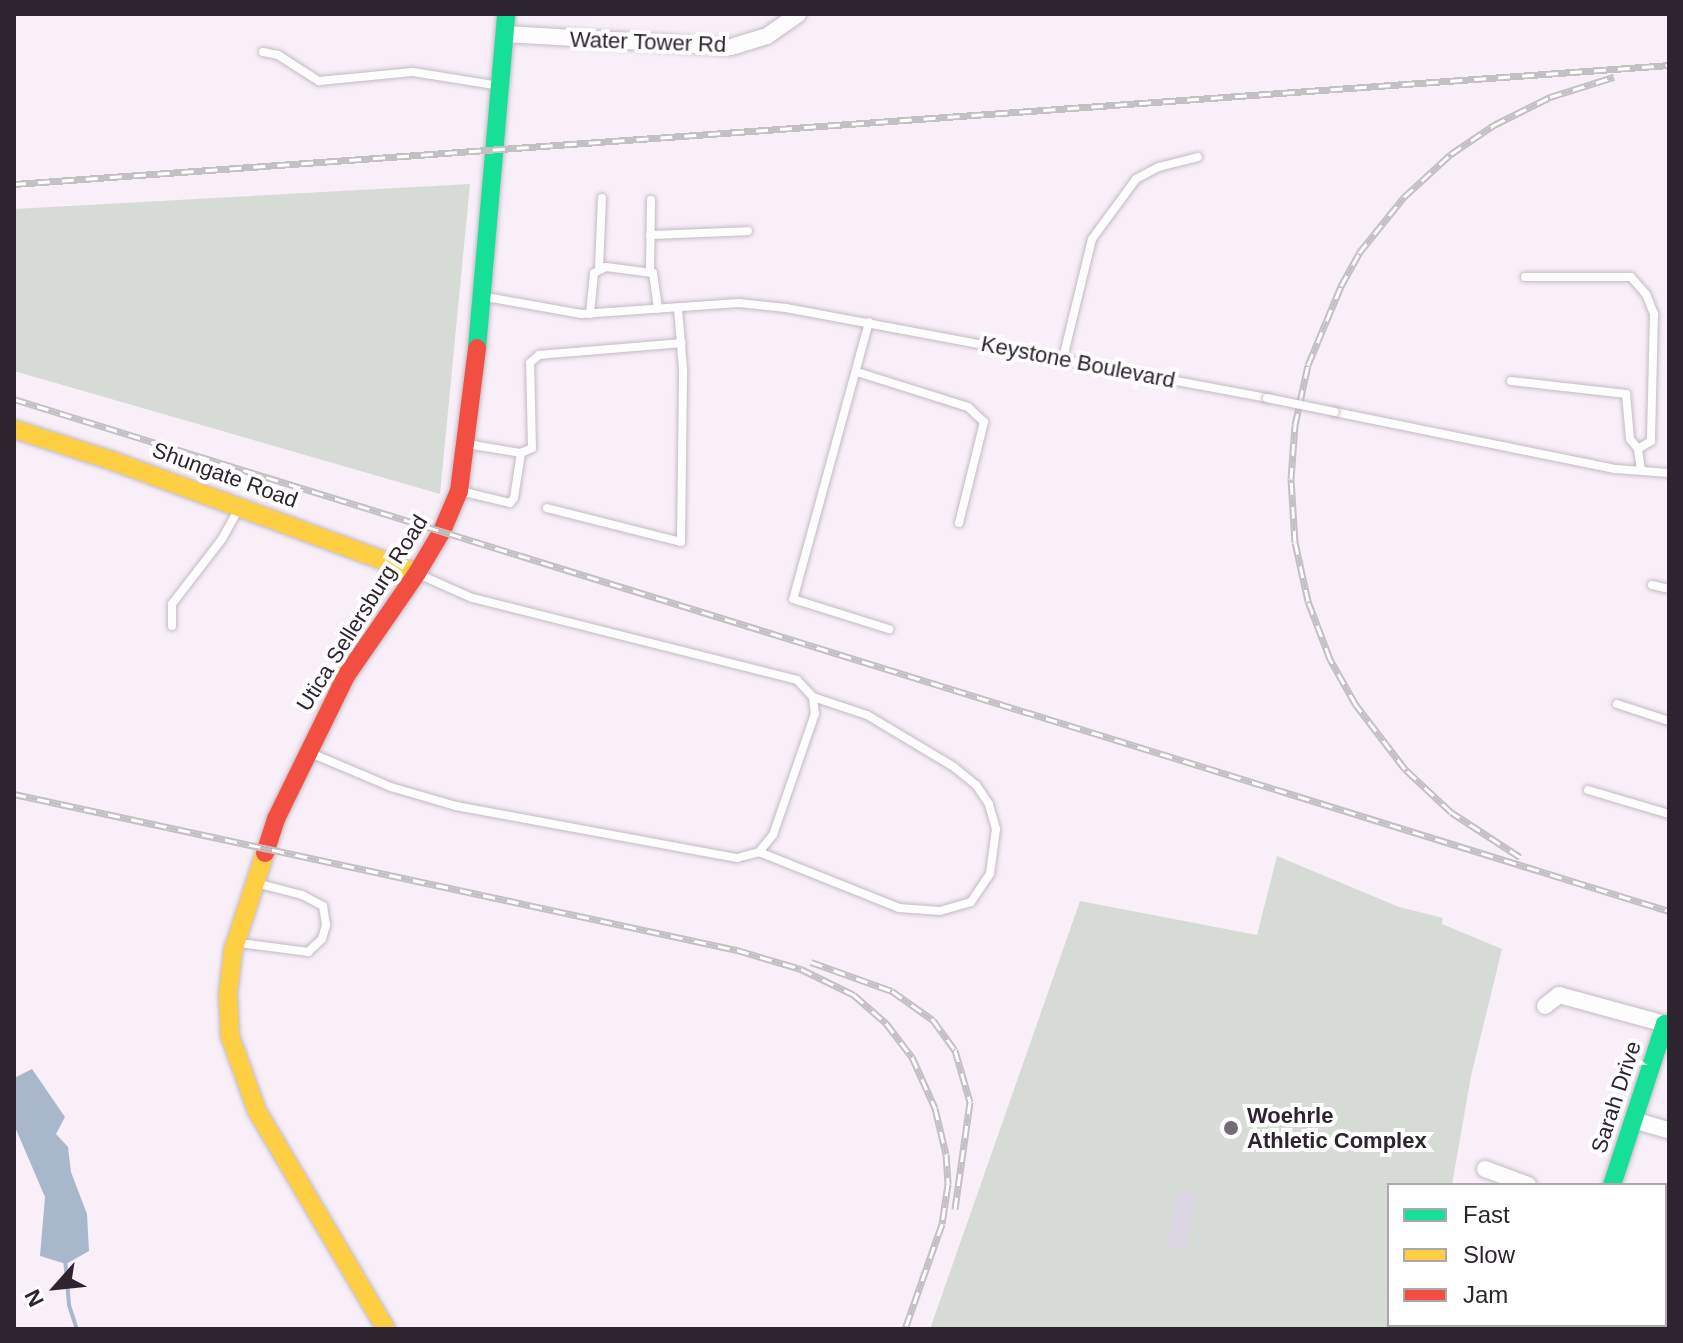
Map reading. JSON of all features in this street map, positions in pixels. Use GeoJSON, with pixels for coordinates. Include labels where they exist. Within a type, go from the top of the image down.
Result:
{"type":"FeatureCollection","features":[{"type":"Feature","properties":{"kind":"street","name":"Utica Sellersburg Road"},"geometry":{"type":"LineString","coordinates":[[386,1329],[257,1111],[230,1036],[228,994],[235,942],[276,819],[346,676],[417,573],[442,531],[459,491],[484,297],[506,14]]}},
{"type":"Feature","properties":{"kind":"street","name":"Water Tower Rd"},"geometry":{"type":"LineString","coordinates":[[505,34],[731,47],[767,36],[798,14]]}},
{"type":"Feature","properties":{"kind":"street","name":"Shungate Road"},"geometry":{"type":"LineString","coordinates":[[14,429],[241,506],[417,573]]}},
{"type":"Feature","properties":{"kind":"street"},"geometry":{"type":"LineString","coordinates":[[1545,1006],[1559,995],[1667,1024]]}},
{"type":"Feature","properties":{"kind":"street","name":"Sarah Drive"},"geometry":{"type":"LineString","coordinates":[[1613,1183],[1667,1024]]}},
{"type":"Feature","properties":{"kind":"street"},"geometry":{"type":"LineString","coordinates":[[1633,1120],[1669,1130]]}},
{"type":"Feature","properties":{"kind":"street"},"geometry":{"type":"LineString","coordinates":[[1485,1169],[1523,1183]]}},
{"type":"Feature","properties":{"kind":"lane"},"geometry":{"type":"LineString","coordinates":[[263,52],[278,55],[319,81],[413,72],[500,86]]}},
{"type":"Feature","properties":{"kind":"lane"},"geometry":{"type":"LineString","coordinates":[[1063,358],[1092,239],[1136,179],[1159,167],[1198,157]]}},
{"type":"Feature","properties":{"kind":"lane"},"geometry":{"type":"LineString","coordinates":[[599,269],[602,198]]}},
{"type":"Feature","properties":{"kind":"lane"},"geometry":{"type":"LineString","coordinates":[[650,272],[651,200]]}},
{"type":"Feature","properties":{"kind":"lane"},"geometry":{"type":"LineString","coordinates":[[650,235],[748,231]]}},
{"type":"Feature","properties":{"kind":"lane"},"geometry":{"type":"LineString","coordinates":[[590,314],[594,273],[599,269],[650,272],[656,278],[658,309]]}},
{"type":"Feature","properties":{"kind":"lane"},"geometry":{"type":"LineString","coordinates":[[1525,277],[1631,277],[1646,294],[1654,314],[1651,441],[1638,449]]}},
{"type":"Feature","properties":{"kind":"lane","name":"Keystone Boulevard"},"geometry":{"type":"LineString","coordinates":[[484,297],[561,313],[590,314],[739,303],[869,322],[1641,471],[1669,473]]}},
{"type":"Feature","properties":{"kind":"lane"},"geometry":{"type":"LineString","coordinates":[[547,508],[681,542],[681,343],[678,308]]}},
{"type":"Feature","properties":{"kind":"lane"},"geometry":{"type":"LineString","coordinates":[[869,322],[793,599],[889,629]]}},
{"type":"Feature","properties":{"kind":"lane"},"geometry":{"type":"LineString","coordinates":[[467,444],[521,453],[532,448],[530,363],[539,355],[681,343]]}},
{"type":"Feature","properties":{"kind":"lane"},"geometry":{"type":"LineString","coordinates":[[857,372],[968,407],[984,422],[980,451],[959,523]]}},
{"type":"Feature","properties":{"kind":"lane"},"geometry":{"type":"LineString","coordinates":[[1511,381],[1626,394],[1630,439],[1638,449],[1641,471]]}},
{"type":"Feature","properties":{"kind":"lane"},"geometry":{"type":"LineString","coordinates":[[459,491],[510,503],[514,498],[521,453]]}},
{"type":"Feature","properties":{"kind":"lane"},"geometry":{"type":"LineString","coordinates":[[172,626],[172,604],[222,539],[241,506]]}},
{"type":"Feature","properties":{"kind":"lane"},"geometry":{"type":"LineString","coordinates":[[417,573],[472,598],[797,680],[813,697],[867,715],[954,767],[976,785],[989,804],[996,829],[990,874],[971,902],[940,911],[899,908],[759,852]]}},
{"type":"Feature","properties":{"kind":"lane"},"geometry":{"type":"LineString","coordinates":[[1652,585],[1669,589]]}},
{"type":"Feature","properties":{"kind":"lane"},"geometry":{"type":"LineString","coordinates":[[308,751],[391,787],[456,806],[737,858],[759,852],[773,835],[815,714],[813,697]]}},
{"type":"Feature","properties":{"kind":"lane"},"geometry":{"type":"LineString","coordinates":[[1617,704],[1669,721]]}},
{"type":"Feature","properties":{"kind":"lane"},"geometry":{"type":"LineString","coordinates":[[1588,790],[1669,814]]}},
{"type":"Feature","properties":{"kind":"lane"},"geometry":{"type":"LineString","coordinates":[[235,942],[308,952],[322,939],[326,925],[323,906],[302,895],[256,884]]}},
{"type":"Feature","properties":{"kind":"shaded area"},"geometry":{"type":"Polygon","coordinates":[[[470,184],[440,494],[14,371],[14,209],[470,184]]]}},
{"type":"Feature","properties":{"kind":"shaded area","name":"Woehrle Athletic Complex"},"geometry":{"type":"Polygon","coordinates":[[[1277,856],[1399,907],[1443,918],[1442,924],[1502,949],[1471,1076],[1452,1183],[1387,1183],[1387,1327],[1421,1329],[930,1329],[1080,901],[1257,935],[1277,856]]]}},
{"type":"Feature","properties":{"kind":"water"},"geometry":{"type":"Polygon","coordinates":[[[32,1069],[65,1117],[56,1134],[68,1147],[71,1172],[87,1214],[89,1251],[66,1264],[40,1256],[45,1197],[15,1127],[14,1078],[32,1069]]]}},
{"type":"Feature","properties":{"kind":"building"},"geometry":{"type":"Polygon","coordinates":[[[1177,1189],[1197,1193],[1186,1250],[1166,1246],[1177,1189]]]}},
{"type":"Feature","properties":{"kind":"waterway"},"geometry":{"type":"LineString","coordinates":[[65,1258],[69,1305],[77,1329]]}},
{"type":"Feature","properties":{"kind":"railway"},"geometry":{"type":"LineString","coordinates":[[14,184],[1669,65]]}},
{"type":"Feature","properties":{"kind":"railway"},"geometry":{"type":"LineString","coordinates":[[1520,857],[1451,812],[1405,769],[1356,705],[1330,659],[1308,601],[1295,542],[1291,479],[1295,425],[1308,365],[1341,286],[1359,253],[1404,197],[1451,154],[1494,125],[1550,97],[1614,77]]}},
{"type":"Feature","properties":{"kind":"railway"},"geometry":{"type":"LineString","coordinates":[[14,399],[1669,911]]}},
{"type":"Feature","properties":{"kind":"railway"},"geometry":{"type":"LineString","coordinates":[[14,794],[737,950],[801,969],[854,995],[886,1023],[912,1057],[935,1108],[946,1154],[948,1184],[942,1224],[905,1329]]}},
{"type":"Feature","properties":{"kind":"railway"},"geometry":{"type":"LineString","coordinates":[[811,962],[892,991],[933,1020],[955,1050],[970,1102],[955,1209]]}},
{"type":"Feature","properties":{"kind":"traffic: fast"},"geometry":{"type":"LineString","coordinates":[[477,348],[506,14]]}},
{"type":"Feature","properties":{"kind":"traffic: fast"},"geometry":{"type":"LineString","coordinates":[[1613,1183],[1665,1024],[1669,1025]]}},
{"type":"Feature","properties":{"kind":"traffic: slow"},"geometry":{"type":"LineString","coordinates":[[14,429],[113,461],[417,573]]}},
{"type":"Feature","properties":{"kind":"traffic: slow"},"geometry":{"type":"LineString","coordinates":[[265,853],[233,951],[228,994],[230,1036],[257,1111],[386,1329]]}},
{"type":"Feature","properties":{"kind":"traffic: jam"},"geometry":{"type":"LineString","coordinates":[[265,853],[276,819],[346,676],[417,573],[442,531],[459,491],[477,348]]}},
{"type":"Feature","properties":{"kind":"place","name":"Woehrle Athletic Complex"},"geometry":{"type":"Point","coordinates":[1231,1128]}}]}
